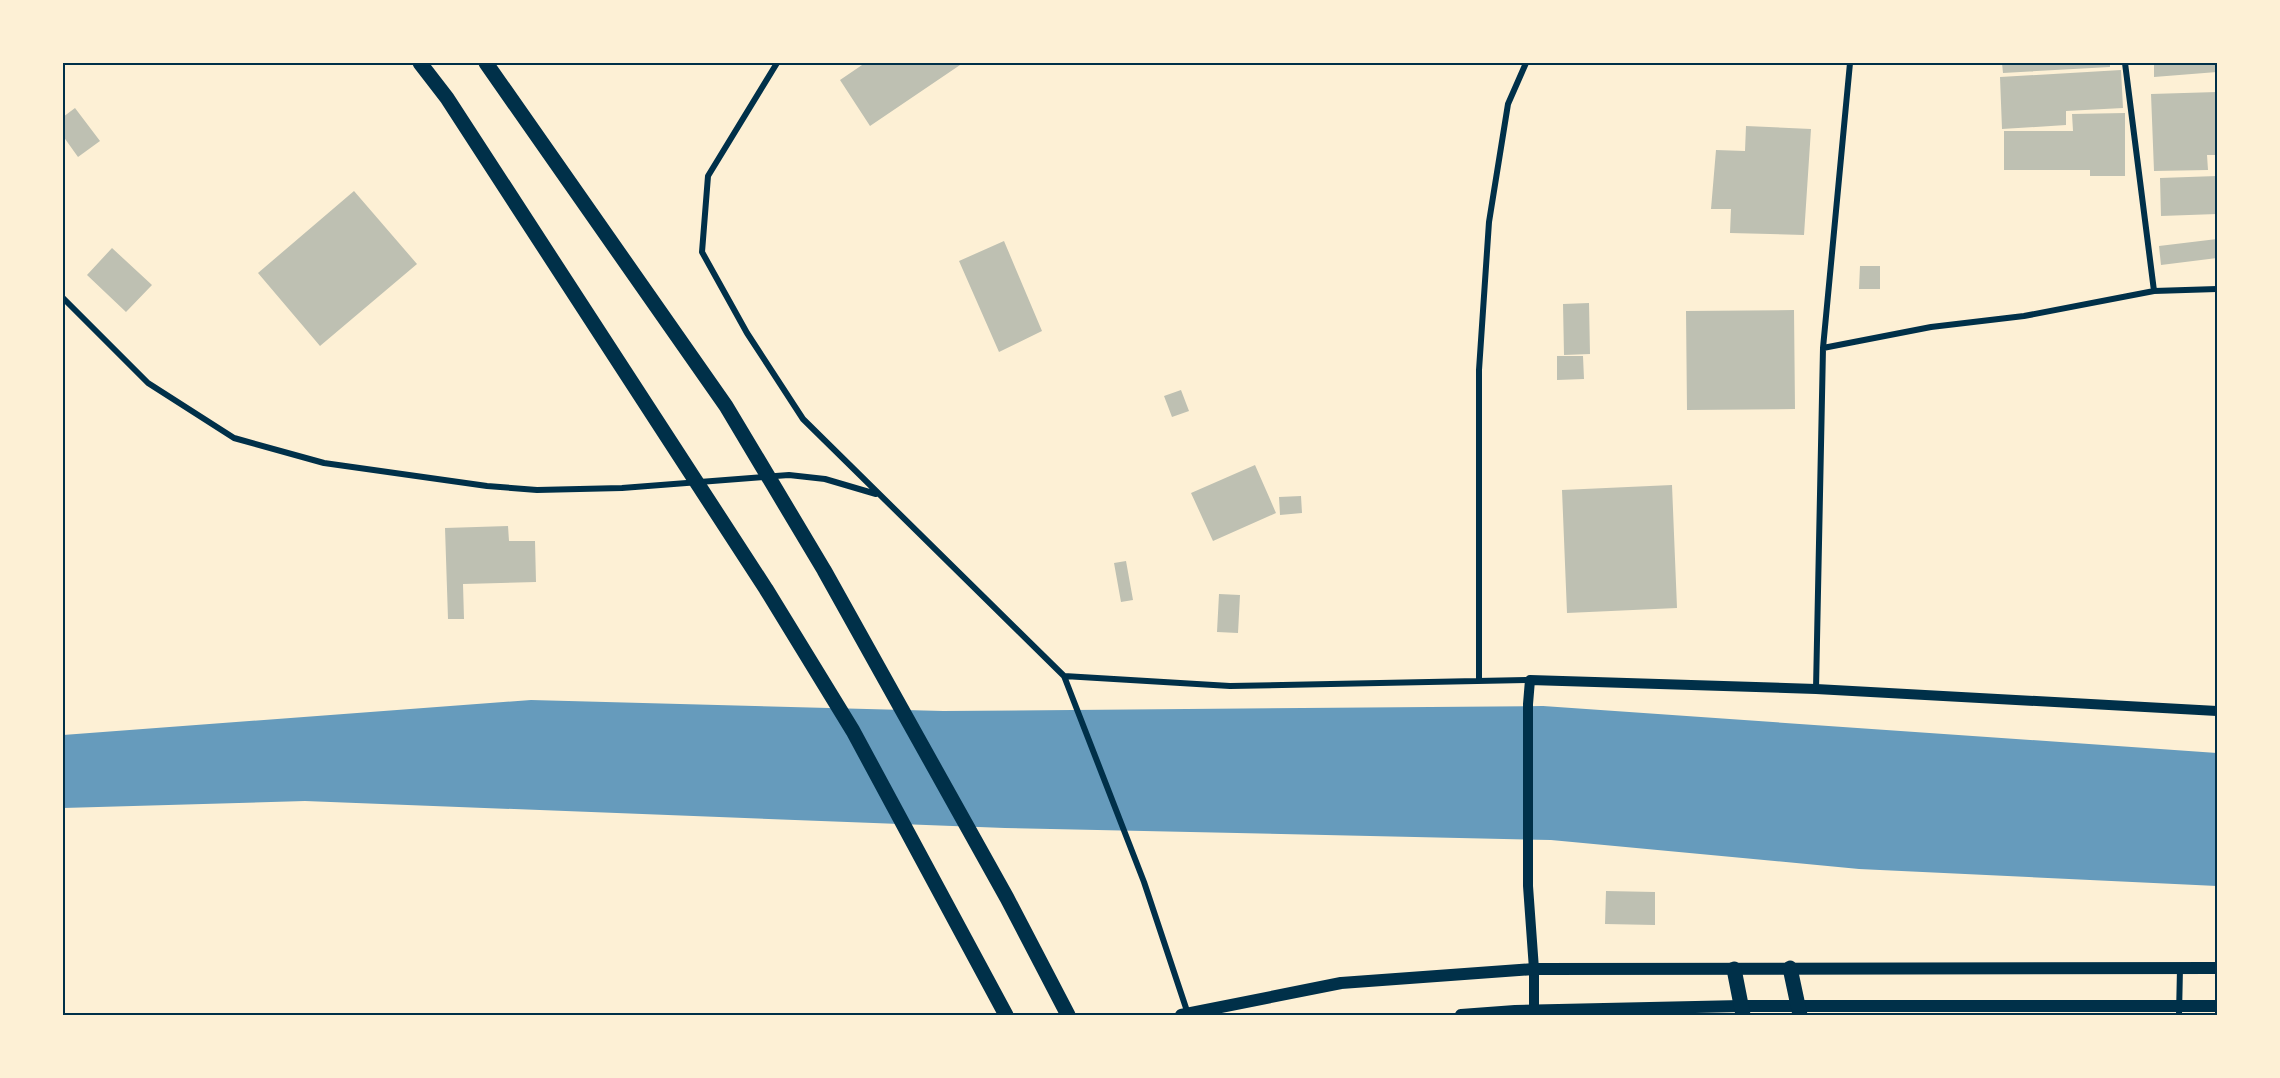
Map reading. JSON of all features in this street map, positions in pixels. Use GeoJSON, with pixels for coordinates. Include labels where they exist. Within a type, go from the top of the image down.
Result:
{"type":"FeatureCollection","features":[{"type":"Feature","properties":{"kind":"main road"},"geometry":{"type":"LineString","coordinates":[[420,63],[447,98],[658,422],[841,710],[1006,1015]]}},
{"type":"Feature","properties":{"kind":"main road"},"geometry":{"type":"LineString","coordinates":[[486,63],[726,406],[840,599],[1007,898],[1068,1015]]}},
{"type":"Feature","properties":{"kind":"main road"},"geometry":{"type":"LineString","coordinates":[[1790,968],[1799,1011]]}},
{"type":"Feature","properties":{"kind":"main road"},"geometry":{"type":"LineString","coordinates":[[1186,1014],[1341,984],[1534,969],[2217,968]]}},
{"type":"Feature","properties":{"kind":"main road"},"geometry":{"type":"LineString","coordinates":[[1734,969],[1742,1011]]}},
{"type":"Feature","properties":{"kind":"main road"},"geometry":{"type":"LineString","coordinates":[[1461,1015],[1534,1011],[2179,1010],[2217,1006]]}},
{"type":"Feature","properties":{"kind":"street"},"geometry":{"type":"LineString","coordinates":[[777,63],[708,176],[702,252],[747,333],[803,419],[1064,676],[1144,882],[1186,1014]]}},
{"type":"Feature","properties":{"kind":"street"},"geometry":{"type":"LineString","coordinates":[[1479,680],[1479,370],[1488,234],[1508,104],[1526,63]]}},
{"type":"Feature","properties":{"kind":"street"},"geometry":{"type":"LineString","coordinates":[[1816,689],[1823,348],[1850,63]]}},
{"type":"Feature","properties":{"kind":"street"},"geometry":{"type":"LineString","coordinates":[[2125,63],[2154,291]]}},
{"type":"Feature","properties":{"kind":"street"},"geometry":{"type":"LineString","coordinates":[[1823,348],[1931,327],[2024,316],[2154,291],[2217,289]]}},
{"type":"Feature","properties":{"kind":"street"},"geometry":{"type":"LineString","coordinates":[[63,298],[148,383],[205,420],[234,438],[324,463],[487,486],[537,490],[622,488],[789,475],[825,479],[877,494]]}},
{"type":"Feature","properties":{"kind":"street"},"geometry":{"type":"LineString","coordinates":[[1064,676],[1230,686],[1530,680],[1816,689],[2217,711]]}},
{"type":"Feature","properties":{"kind":"street"},"geometry":{"type":"LineString","coordinates":[[1530,680],[1528,885],[1534,969],[1534,1011]]}},
{"type":"Feature","properties":{"kind":"street"},"geometry":{"type":"LineString","coordinates":[[2179,1010],[2180,968]]}},
{"type":"Feature","properties":{"kind":"water"},"geometry":{"type":"Polygon","coordinates":[[[531,700],[943,711],[1543,706],[2217,753],[2217,886],[1859,869],[1551,840],[1005,828],[305,801],[63,808],[63,735],[531,700]]]}},
{"type":"Feature","properties":{"kind":"building"},"geometry":{"type":"Polygon","coordinates":[[[865,63],[963,63],[870,126],[840,80],[865,63]]]}},
{"type":"Feature","properties":{"kind":"building"},"geometry":{"type":"Polygon","coordinates":[[[2002,63],[2110,63],[2110,67],[2003,73],[2002,63]]]}},
{"type":"Feature","properties":{"kind":"building"},"geometry":{"type":"Polygon","coordinates":[[[2154,63],[2217,63],[2217,72],[2154,77],[2154,63]]]}},
{"type":"Feature","properties":{"kind":"building"},"geometry":{"type":"Polygon","coordinates":[[[2121,70],[2123,108],[2066,111],[2066,125],[2002,129],[2000,77],[2121,70]]]}},
{"type":"Feature","properties":{"kind":"building"},"geometry":{"type":"Polygon","coordinates":[[[2217,92],[2217,155],[2207,155],[2208,170],[2154,171],[2151,94],[2217,92]]]}},
{"type":"Feature","properties":{"kind":"building"},"geometry":{"type":"Polygon","coordinates":[[[75,108],[100,141],[78,157],[63,136],[63,117],[75,108]]]}},
{"type":"Feature","properties":{"kind":"building"},"geometry":{"type":"Polygon","coordinates":[[[2125,113],[2125,176],[2090,176],[2090,170],[2004,170],[2004,131],[2073,131],[2072,114],[2125,113]]]}},
{"type":"Feature","properties":{"kind":"building"},"geometry":{"type":"Polygon","coordinates":[[[1746,126],[1811,129],[1804,235],[1730,233],[1731,209],[1711,209],[1716,150],[1745,151],[1746,126]]]}},
{"type":"Feature","properties":{"kind":"building"},"geometry":{"type":"Polygon","coordinates":[[[2217,176],[2217,214],[2161,216],[2160,178],[2217,176]]]}},
{"type":"Feature","properties":{"kind":"building"},"geometry":{"type":"Polygon","coordinates":[[[354,191],[417,264],[320,346],[258,273],[354,191]]]}},
{"type":"Feature","properties":{"kind":"building"},"geometry":{"type":"Polygon","coordinates":[[[2217,239],[2217,258],[2161,265],[2159,246],[2217,239]]]}},
{"type":"Feature","properties":{"kind":"building"},"geometry":{"type":"Polygon","coordinates":[[[1004,241],[1042,331],[999,352],[959,261],[1004,241]]]}},
{"type":"Feature","properties":{"kind":"building"},"geometry":{"type":"Polygon","coordinates":[[[112,248],[152,285],[126,312],[87,275],[112,248]]]}},
{"type":"Feature","properties":{"kind":"building"},"geometry":{"type":"Polygon","coordinates":[[[1860,266],[1880,266],[1880,289],[1859,289],[1860,266]]]}},
{"type":"Feature","properties":{"kind":"building"},"geometry":{"type":"Polygon","coordinates":[[[1589,303],[1590,354],[1564,355],[1563,304],[1589,303]]]}},
{"type":"Feature","properties":{"kind":"building"},"geometry":{"type":"Polygon","coordinates":[[[1794,310],[1795,409],[1687,410],[1686,311],[1794,310]]]}},
{"type":"Feature","properties":{"kind":"building"},"geometry":{"type":"Polygon","coordinates":[[[1557,356],[1583,356],[1584,379],[1557,380],[1557,356]]]}},
{"type":"Feature","properties":{"kind":"building"},"geometry":{"type":"Polygon","coordinates":[[[1181,390],[1189,411],[1172,417],[1164,396],[1181,390]]]}},
{"type":"Feature","properties":{"kind":"building"},"geometry":{"type":"Polygon","coordinates":[[[1255,465],[1276,513],[1213,541],[1191,493],[1255,465]]]}},
{"type":"Feature","properties":{"kind":"building"},"geometry":{"type":"Polygon","coordinates":[[[1672,485],[1677,608],[1567,613],[1562,490],[1672,485]]]}},
{"type":"Feature","properties":{"kind":"building"},"geometry":{"type":"Polygon","coordinates":[[[1301,496],[1302,513],[1280,515],[1279,497],[1301,496]]]}},
{"type":"Feature","properties":{"kind":"building"},"geometry":{"type":"Polygon","coordinates":[[[508,526],[509,541],[535,541],[536,582],[463,584],[464,619],[448,619],[445,528],[508,526]]]}},
{"type":"Feature","properties":{"kind":"building"},"geometry":{"type":"Polygon","coordinates":[[[1126,561],[1133,600],[1121,602],[1114,563],[1126,561]]]}},
{"type":"Feature","properties":{"kind":"building"},"geometry":{"type":"Polygon","coordinates":[[[1219,594],[1240,595],[1238,633],[1217,632],[1219,594]]]}},
{"type":"Feature","properties":{"kind":"building"},"geometry":{"type":"Polygon","coordinates":[[[1606,891],[1655,892],[1655,925],[1605,924],[1606,891]]]}}]}
